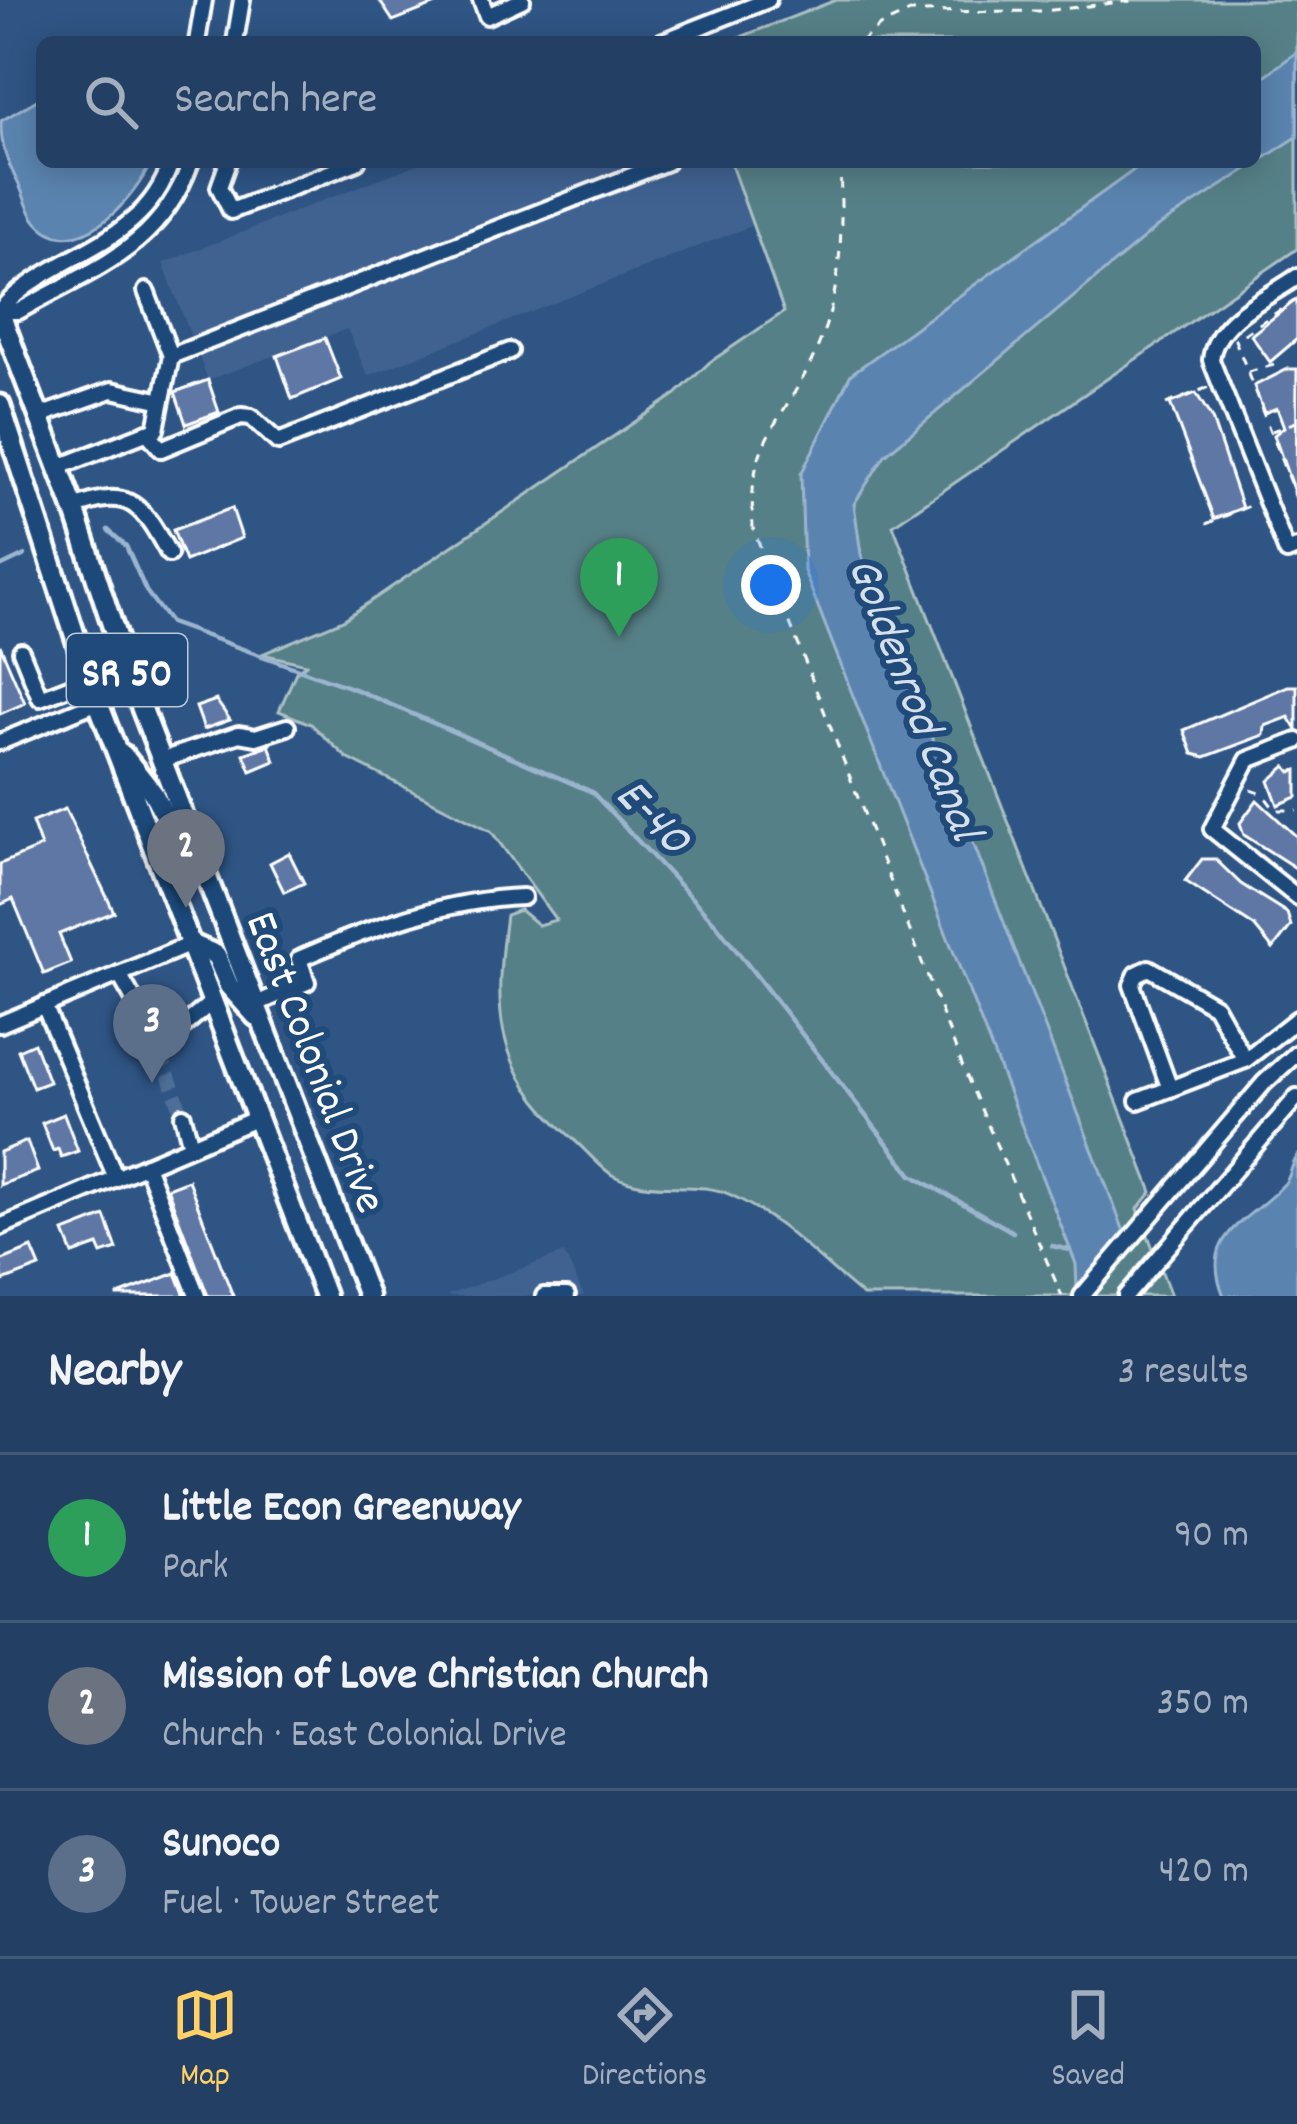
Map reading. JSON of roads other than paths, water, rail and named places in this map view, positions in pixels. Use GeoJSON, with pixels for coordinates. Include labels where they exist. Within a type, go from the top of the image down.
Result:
{"type":"FeatureCollection","features":[{"type":"Feature","properties":{"kind":"highway","name":"East Colonial Drive"},"geometry":{"type":"LineString","coordinates":[[0,311],[162,760],[368,1296]]}},
{"type":"Feature","properties":{"kind":"highway","name":"East Colonial Drive"},"geometry":{"type":"LineString","coordinates":[[2,418],[89,679],[258,1118],[318,1294]]}},
{"type":"Feature","properties":{"kind":"highway"},"geometry":{"type":"LineString","coordinates":[[113,742],[153,793],[169,824],[188,828]]}},
{"type":"Feature","properties":{"kind":"highway"},"geometry":{"type":"LineString","coordinates":[[191,944],[216,955],[229,986],[263,1024]]}},
{"type":"Feature","properties":{"kind":"street"},"geometry":{"type":"LineString","coordinates":[[198,36],[204,0]]}},
{"type":"Feature","properties":{"kind":"street"},"geometry":{"type":"LineString","coordinates":[[236,36],[242,0]]}},
{"type":"Feature","properties":{"kind":"street"},"geometry":{"type":"LineString","coordinates":[[481,0],[487,16],[522,0]]}},
{"type":"Feature","properties":{"kind":"street"},"geometry":{"type":"LineString","coordinates":[[676,36],[768,0]]}},
{"type":"Feature","properties":{"kind":"street"},"geometry":{"type":"LineString","coordinates":[[0,311],[13,296],[113,238],[146,211],[167,168]]}},
{"type":"Feature","properties":{"kind":"street"},"geometry":{"type":"LineString","coordinates":[[0,311],[19,311],[124,252],[165,220],[187,168]]}},
{"type":"Feature","properties":{"kind":"street"},"geometry":{"type":"LineString","coordinates":[[226,168],[220,187],[231,212],[342,168]]}},
{"type":"Feature","properties":{"kind":"street"},"geometry":{"type":"LineString","coordinates":[[171,356],[653,168]]}},
{"type":"Feature","properties":{"kind":"street"},"geometry":{"type":"LineString","coordinates":[[1297,278],[1225,326],[1213,344],[1211,360],[1287,552],[1297,548]]}},
{"type":"Feature","properties":{"kind":"street"},"geometry":{"type":"LineString","coordinates":[[58,467],[147,432],[160,422],[158,400],[171,370],[171,356],[146,291]]}},
{"type":"Feature","properties":{"kind":"street"},"geometry":{"type":"LineString","coordinates":[[147,432],[160,449],[242,416],[251,417],[278,442],[509,351]]}},
{"type":"Feature","properties":{"kind":"street"},"geometry":{"type":"LineString","coordinates":[[39,416],[112,391],[158,400]]}},
{"type":"Feature","properties":{"kind":"street"},"geometry":{"type":"LineString","coordinates":[[74,508],[107,497],[127,500],[146,512],[169,554]]}},
{"type":"Feature","properties":{"kind":"street"},"geometry":{"type":"LineString","coordinates":[[21,651],[40,698],[89,679]]}},
{"type":"Feature","properties":{"kind":"street"},"geometry":{"type":"LineString","coordinates":[[0,742],[98,702]]}},
{"type":"Feature","properties":{"kind":"street"},"geometry":{"type":"LineString","coordinates":[[162,760],[238,734],[256,737],[287,727]]}},
{"type":"Feature","properties":{"kind":"street"},"geometry":{"type":"LineString","coordinates":[[1297,741],[1248,760],[1212,829],[1297,897]]}},
{"type":"Feature","properties":{"kind":"street"},"geometry":{"type":"LineString","coordinates":[[256,1004],[307,982],[299,959],[356,934],[467,899],[523,897]]}},
{"type":"Feature","properties":{"kind":"street"},"geometry":{"type":"LineString","coordinates":[[0,1024],[191,944]]}},
{"type":"Feature","properties":{"kind":"street"},"geometry":{"type":"LineString","coordinates":[[1170,1089],[1132,985],[1137,974],[1149,968],[1215,1006],[1245,1060]]}},
{"type":"Feature","properties":{"kind":"street"},"geometry":{"type":"LineString","coordinates":[[119,974],[159,1039],[213,1000]]}},
{"type":"Feature","properties":{"kind":"street"},"geometry":{"type":"LineString","coordinates":[[44,1005],[116,1178]]}},
{"type":"Feature","properties":{"kind":"street"},"geometry":{"type":"LineString","coordinates":[[1138,1101],[1245,1060],[1297,1019]]}},
{"type":"Feature","properties":{"kind":"street"},"geometry":{"type":"LineString","coordinates":[[1082,1296],[1264,1084],[1297,1053]]}},
{"type":"Feature","properties":{"kind":"street"},"geometry":{"type":"LineString","coordinates":[[1126,1296],[1297,1096]]}},
{"type":"Feature","properties":{"kind":"street"},"geometry":{"type":"LineString","coordinates":[[183,1116],[191,1147]]}},
{"type":"Feature","properties":{"kind":"street"},"geometry":{"type":"LineString","coordinates":[[0,1227],[258,1118]]}},
{"type":"Feature","properties":{"kind":"street"},"geometry":{"type":"LineString","coordinates":[[146,1165],[197,1296]]}},
{"type":"Feature","properties":{"kind":"street"},"geometry":{"type":"LineString","coordinates":[[544,1296],[567,1296]]}},
{"type":"Feature","properties":{"kind":"waterway","name":"E-40"},"geometry":{"type":"LineString","coordinates":[[108,530],[126,546],[146,591],[170,623],[357,690],[592,792],[716,924],[912,1175],[1013,1232]]}},
{"type":"Feature","properties":{"kind":"waterway","name":"E-40"},"geometry":{"type":"LineString","coordinates":[[0,567],[25,555]]}},
{"type":"Feature","properties":{"kind":"waterway","name":"E-40"},"geometry":{"type":"LineString","coordinates":[[1052,1246],[1070,1250]]}},
{"type":"Feature","properties":{"kind":"tunnel"},"geometry":{"type":"LineString","coordinates":[[154,1035],[183,1116]]}},
{"type":"Feature","properties":{"kind":"place","name":"Little Econ Greenway"},"geometry":{"type":"Point","coordinates":[619,637]}},
{"type":"Feature","properties":{"kind":"place","name":"Mission of Love Christian Church"},"geometry":{"type":"Point","coordinates":[186,908]}},
{"type":"Feature","properties":{"kind":"place","name":"Sunoco"},"geometry":{"type":"Point","coordinates":[152,1083]}},
{"type":"Feature","properties":{"kind":"water label","name":"Goldenrod Canal"},"geometry":{"type":"Point","coordinates":[918,697]}}]}
